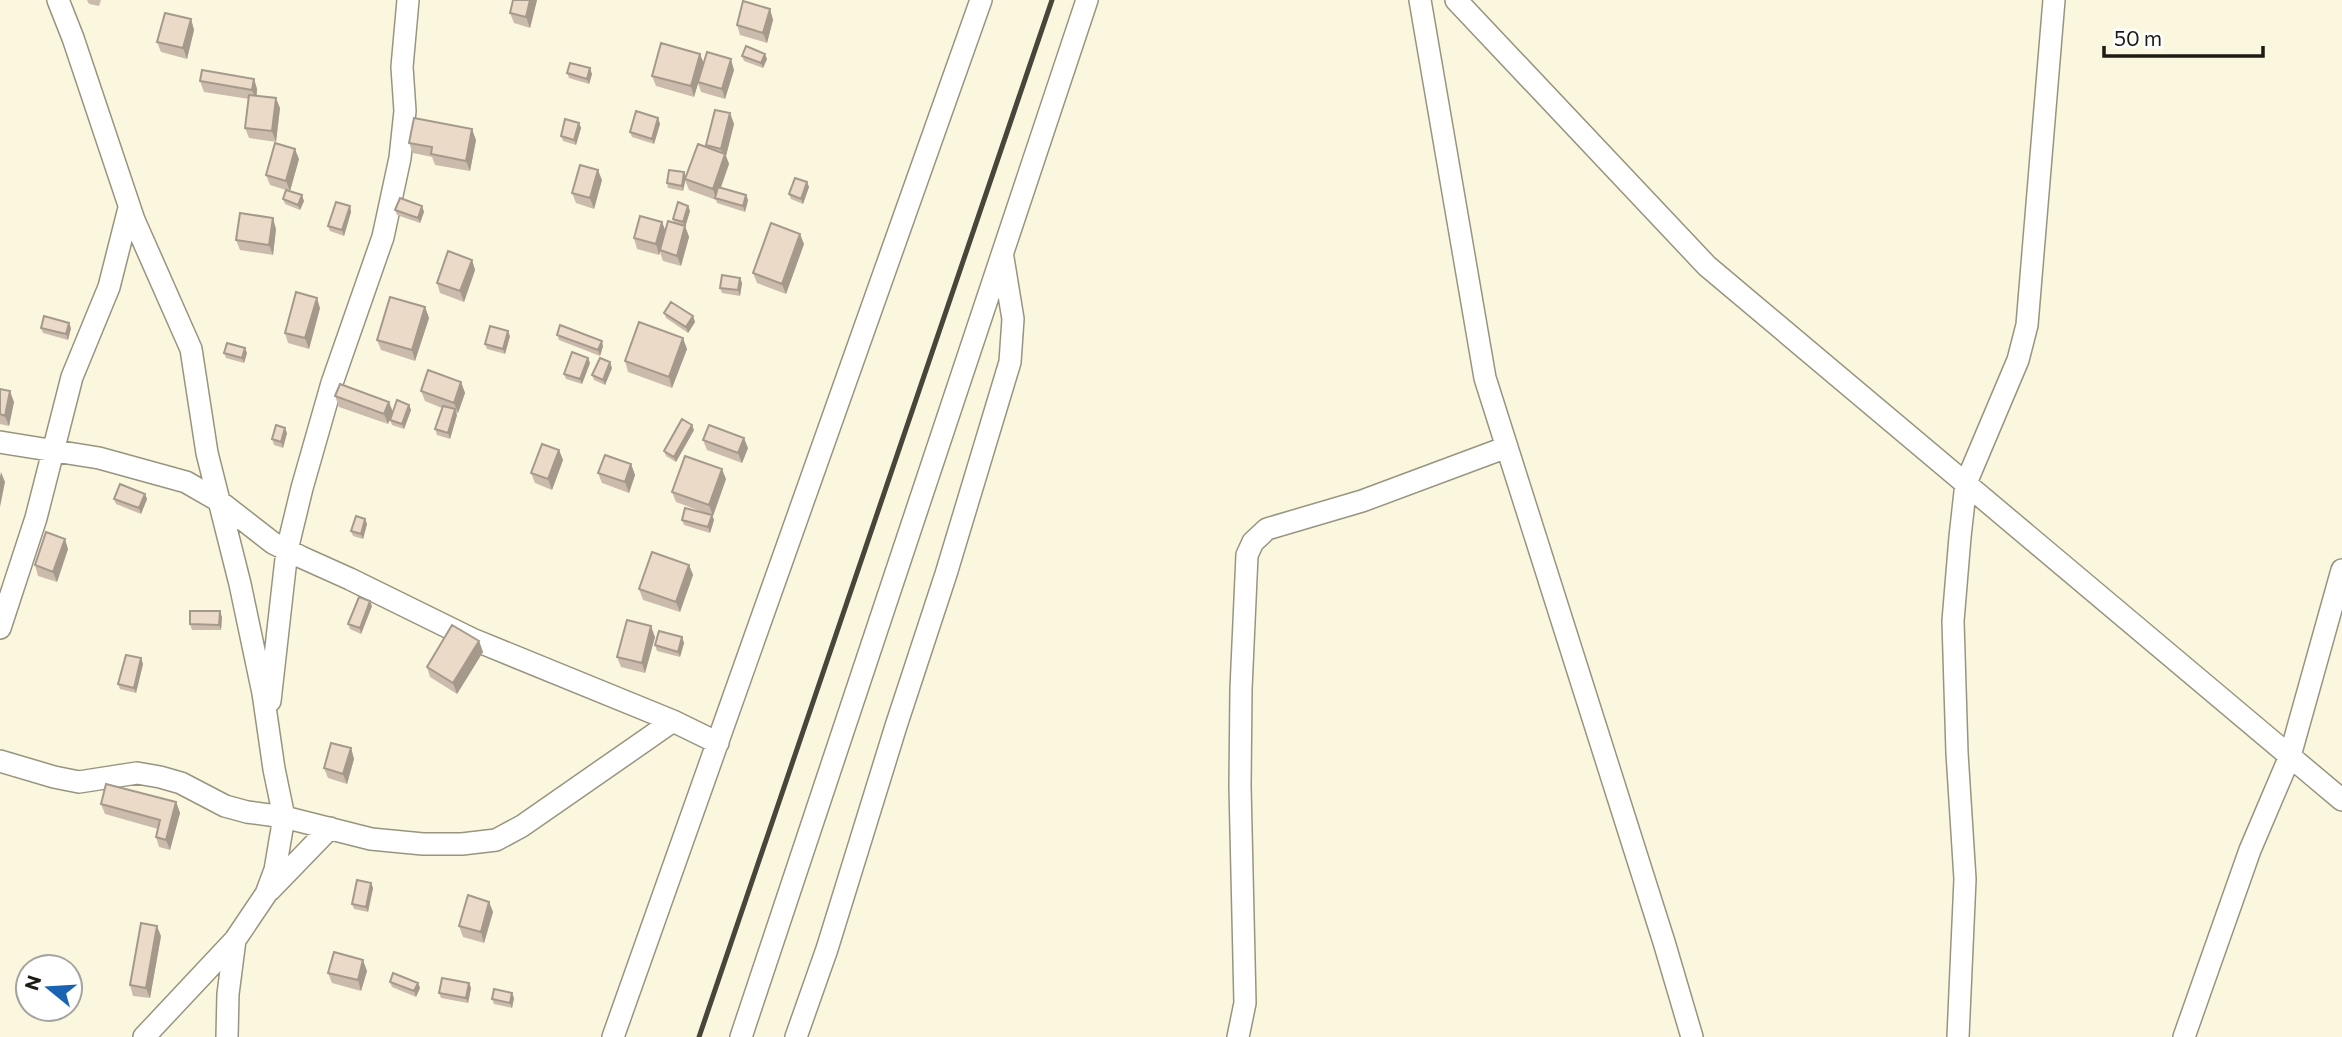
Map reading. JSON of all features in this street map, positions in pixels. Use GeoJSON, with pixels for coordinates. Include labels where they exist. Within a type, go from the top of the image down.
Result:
{"type":"FeatureCollection","features":[{"type":"Feature","properties":{"kind":"street"},"geometry":{"type":"LineString","coordinates":[[58,0],[129,208],[191,349],[207,453],[240,584],[284,817],[275,870],[266,894]]}},
{"type":"Feature","properties":{"kind":"street"},"geometry":{"type":"LineString","coordinates":[[268,721],[287,550],[332,383],[383,237],[401,146],[405,111],[402,67],[408,0]]}},
{"type":"Feature","properties":{"kind":"street"},"geometry":{"type":"LineString","coordinates":[[613,1037],[981,0]]}},
{"type":"Feature","properties":{"kind":"street"},"geometry":{"type":"LineString","coordinates":[[741,1037],[1087,0]]}},
{"type":"Feature","properties":{"kind":"street"},"geometry":{"type":"LineString","coordinates":[[1420,0],[1485,378],[1692,1037]]}},
{"type":"Feature","properties":{"kind":"street"},"geometry":{"type":"LineString","coordinates":[[1456,0],[1707,266],[2342,800]]}},
{"type":"Feature","properties":{"kind":"street"},"geometry":{"type":"LineString","coordinates":[[1958,1037],[1965,879],[1953,621],[1966,483],[2018,360],[2027,325],[2054,0]]}},
{"type":"Feature","properties":{"kind":"street"},"geometry":{"type":"LineString","coordinates":[[0,628],[36,518],[72,377],[109,287],[129,208]]}},
{"type":"Feature","properties":{"kind":"street"},"geometry":{"type":"LineString","coordinates":[[796,1037],[827,949],[946,574],[1010,362],[1013,319],[1003,252]]}},
{"type":"Feature","properties":{"kind":"street"},"geometry":{"type":"LineString","coordinates":[[0,442],[99,458],[186,482],[219,501],[273,543],[287,550],[472,639],[673,721],[718,743]]}},
{"type":"Feature","properties":{"kind":"street"},"geometry":{"type":"LineString","coordinates":[[1238,1037],[1245,1003],[1241,879],[1241,689],[1247,555],[1253,542],[1267,529],[1362,501],[1507,447]]}},
{"type":"Feature","properties":{"kind":"street"},"geometry":{"type":"LineString","coordinates":[[2184,1037],[2250,850],[2290,756],[2342,569]]}},
{"type":"Feature","properties":{"kind":"street"},"geometry":{"type":"LineString","coordinates":[[0,761],[79,782],[137,773],[160,776],[181,783],[225,806],[247,812],[284,817],[371,839],[423,844],[462,844],[496,840],[522,826],[673,721]]}},
{"type":"Feature","properties":{"kind":"street"},"geometry":{"type":"LineString","coordinates":[[144,1037],[235,940],[266,894],[330,828]]}},
{"type":"Feature","properties":{"kind":"street"},"geometry":{"type":"LineString","coordinates":[[227,1037],[228,994],[235,940]]}},
{"type":"Feature","properties":{"kind":"building"},"geometry":{"type":"Polygon","coordinates":[[[513,0],[530,0],[526,17],[510,13],[513,0]]]}},
{"type":"Feature","properties":{"kind":"building"},"geometry":{"type":"Polygon","coordinates":[[[743,1],[770,9],[763,33],[737,25],[743,1]]]}},
{"type":"Feature","properties":{"kind":"building"},"geometry":{"type":"Polygon","coordinates":[[[165,13],[191,19],[183,48],[157,42],[165,13]]]}},
{"type":"Feature","properties":{"kind":"building"},"geometry":{"type":"Polygon","coordinates":[[[661,43],[700,54],[691,86],[652,76],[661,43]]]}},
{"type":"Feature","properties":{"kind":"building"},"geometry":{"type":"Polygon","coordinates":[[[746,46],[765,54],[761,63],[742,56],[746,46]]]}},
{"type":"Feature","properties":{"kind":"building"},"geometry":{"type":"Polygon","coordinates":[[[707,52],[731,59],[722,89],[698,82],[707,52]]]}},
{"type":"Feature","properties":{"kind":"building"},"geometry":{"type":"Polygon","coordinates":[[[570,63],[590,68],[587,79],[567,73],[570,63]]]}},
{"type":"Feature","properties":{"kind":"building"},"geometry":{"type":"Polygon","coordinates":[[[202,70],[254,79],[252,90],[200,81],[202,70]]]}},
{"type":"Feature","properties":{"kind":"building"},"geometry":{"type":"Polygon","coordinates":[[[249,95],[276,98],[272,131],[245,128],[249,95]]]}},
{"type":"Feature","properties":{"kind":"building"},"geometry":{"type":"Polygon","coordinates":[[[715,110],[730,113],[721,149],[706,145],[715,110]]]}},
{"type":"Feature","properties":{"kind":"building"},"geometry":{"type":"Polygon","coordinates":[[[636,111],[658,118],[652,139],[630,132],[636,111]]]}},
{"type":"Feature","properties":{"kind":"building"},"geometry":{"type":"Polygon","coordinates":[[[414,118],[472,129],[466,161],[431,154],[432,147],[409,143],[414,118]]]}},
{"type":"Feature","properties":{"kind":"building"},"geometry":{"type":"Polygon","coordinates":[[[565,119],[579,123],[574,140],[561,136],[565,119]]]}},
{"type":"Feature","properties":{"kind":"building"},"geometry":{"type":"Polygon","coordinates":[[[275,143],[295,149],[286,181],[266,175],[275,143]]]}},
{"type":"Feature","properties":{"kind":"building"},"geometry":{"type":"Polygon","coordinates":[[[698,144],[725,154],[713,189],[685,179],[698,144]]]}},
{"type":"Feature","properties":{"kind":"building"},"geometry":{"type":"Polygon","coordinates":[[[580,165],[598,170],[590,198],[572,193],[580,165]]]}},
{"type":"Feature","properties":{"kind":"building"},"geometry":{"type":"Polygon","coordinates":[[[669,170],[684,172],[682,186],[667,183],[669,170]]]}},
{"type":"Feature","properties":{"kind":"building"},"geometry":{"type":"Polygon","coordinates":[[[795,178],[807,182],[801,199],[789,194],[795,178]]]}},
{"type":"Feature","properties":{"kind":"building"},"geometry":{"type":"Polygon","coordinates":[[[718,187],[746,195],[743,206],[715,198],[718,187]]]}},
{"type":"Feature","properties":{"kind":"building"},"geometry":{"type":"Polygon","coordinates":[[[286,190],[302,195],[298,205],[283,199],[286,190]]]}},
{"type":"Feature","properties":{"kind":"building"},"geometry":{"type":"Polygon","coordinates":[[[400,198],[422,206],[418,218],[395,210],[400,198]]]}},
{"type":"Feature","properties":{"kind":"building"},"geometry":{"type":"Polygon","coordinates":[[[336,202],[350,206],[342,230],[328,226],[336,202]]]}},
{"type":"Feature","properties":{"kind":"building"},"geometry":{"type":"Polygon","coordinates":[[[678,202],[688,206],[683,222],[673,219],[678,202]]]}},
{"type":"Feature","properties":{"kind":"building"},"geometry":{"type":"Polygon","coordinates":[[[240,213],[273,218],[269,245],[236,240],[240,213]]]}},
{"type":"Feature","properties":{"kind":"building"},"geometry":{"type":"Polygon","coordinates":[[[640,216],[662,222],[656,244],[634,238],[640,216]]]}},
{"type":"Feature","properties":{"kind":"building"},"geometry":{"type":"Polygon","coordinates":[[[668,221],[685,226],[677,256],[660,250],[668,221]]]}},
{"type":"Feature","properties":{"kind":"building"},"geometry":{"type":"Polygon","coordinates":[[[771,223],[800,234],[782,284],[753,273],[771,223]]]}},
{"type":"Feature","properties":{"kind":"building"},"geometry":{"type":"Polygon","coordinates":[[[448,251],[472,260],[460,291],[437,283],[448,251]]]}},
{"type":"Feature","properties":{"kind":"building"},"geometry":{"type":"Polygon","coordinates":[[[722,275],[740,278],[738,290],[720,288],[722,275]]]}},
{"type":"Feature","properties":{"kind":"building"},"geometry":{"type":"Polygon","coordinates":[[[296,292],[317,298],[305,338],[285,333],[296,292]]]}},
{"type":"Feature","properties":{"kind":"building"},"geometry":{"type":"Polygon","coordinates":[[[390,297],[425,307],[412,350],[377,340],[390,297]]]}},
{"type":"Feature","properties":{"kind":"building"},"geometry":{"type":"Polygon","coordinates":[[[671,302],[693,316],[686,327],[664,313],[671,302]]]}},
{"type":"Feature","properties":{"kind":"building"},"geometry":{"type":"Polygon","coordinates":[[[44,316],[69,323],[66,334],[41,328],[44,316]]]}},
{"type":"Feature","properties":{"kind":"building"},"geometry":{"type":"Polygon","coordinates":[[[639,322],[683,338],[669,377],[625,361],[639,322]]]}},
{"type":"Feature","properties":{"kind":"building"},"geometry":{"type":"Polygon","coordinates":[[[560,325],[602,341],[598,350],[557,335],[560,325]]]}},
{"type":"Feature","properties":{"kind":"building"},"geometry":{"type":"Polygon","coordinates":[[[490,326],[508,331],[503,349],[485,344],[490,326]]]}},
{"type":"Feature","properties":{"kind":"building"},"geometry":{"type":"Polygon","coordinates":[[[227,343],[245,348],[242,358],[224,353],[227,343]]]}},
{"type":"Feature","properties":{"kind":"building"},"geometry":{"type":"Polygon","coordinates":[[[572,352],[588,358],[580,379],[564,374],[572,352]]]}},
{"type":"Feature","properties":{"kind":"building"},"geometry":{"type":"Polygon","coordinates":[[[600,358],[610,362],[603,380],[592,375],[600,358]]]}},
{"type":"Feature","properties":{"kind":"building"},"geometry":{"type":"Polygon","coordinates":[[[428,370],[461,382],[454,403],[421,391],[428,370]]]}},
{"type":"Feature","properties":{"kind":"building"},"geometry":{"type":"Polygon","coordinates":[[[340,384],[389,402],[384,414],[335,396],[340,384]]]}},
{"type":"Feature","properties":{"kind":"building"},"geometry":{"type":"Polygon","coordinates":[[[0,389],[10,391],[5,416],[0,414],[0,389]]]}},
{"type":"Feature","properties":{"kind":"building"},"geometry":{"type":"Polygon","coordinates":[[[397,400],[409,405],[402,424],[390,420],[397,400]]]}},
{"type":"Feature","properties":{"kind":"building"},"geometry":{"type":"Polygon","coordinates":[[[443,406],[455,409],[448,433],[435,429],[443,406]]]}},
{"type":"Feature","properties":{"kind":"building"},"geometry":{"type":"Polygon","coordinates":[[[682,419],[692,425],[674,457],[664,451],[682,419]]]}},
{"type":"Feature","properties":{"kind":"building"},"geometry":{"type":"Polygon","coordinates":[[[276,425],[285,428],[281,442],[272,439],[276,425]]]}},
{"type":"Feature","properties":{"kind":"building"},"geometry":{"type":"Polygon","coordinates":[[[709,425],[744,438],[738,453],[703,440],[709,425]]]}},
{"type":"Feature","properties":{"kind":"building"},"geometry":{"type":"Polygon","coordinates":[[[542,444],[559,450],[548,479],[531,473],[542,444]]]}},
{"type":"Feature","properties":{"kind":"building"},"geometry":{"type":"Polygon","coordinates":[[[605,455],[631,464],[625,482],[598,473],[605,455]]]}},
{"type":"Feature","properties":{"kind":"building"},"geometry":{"type":"Polygon","coordinates":[[[685,456],[722,469],[709,505],[672,492],[685,456]]]}},
{"type":"Feature","properties":{"kind":"building"},"geometry":{"type":"Polygon","coordinates":[[[120,484],[145,494],[139,508],[114,499],[120,484]]]}},
{"type":"Feature","properties":{"kind":"building"},"geometry":{"type":"Polygon","coordinates":[[[685,508],[712,515],[708,527],[682,520],[685,508]]]}},
{"type":"Feature","properties":{"kind":"building"},"geometry":{"type":"Polygon","coordinates":[[[356,516],[365,519],[361,534],[351,531],[356,516]]]}},
{"type":"Feature","properties":{"kind":"building"},"geometry":{"type":"Polygon","coordinates":[[[46,532],[65,539],[53,572],[35,565],[46,532]]]}},
{"type":"Feature","properties":{"kind":"building"},"geometry":{"type":"Polygon","coordinates":[[[652,552],[689,565],[676,602],[639,589],[652,552]]]}},
{"type":"Feature","properties":{"kind":"building"},"geometry":{"type":"Polygon","coordinates":[[[359,597],[370,601],[360,628],[348,624],[359,597]]]}},
{"type":"Feature","properties":{"kind":"building"},"geometry":{"type":"Polygon","coordinates":[[[190,611],[220,611],[219,625],[190,624],[190,611]]]}},
{"type":"Feature","properties":{"kind":"building"},"geometry":{"type":"Polygon","coordinates":[[[627,620],[651,626],[642,663],[617,657],[627,620]]]}},
{"type":"Feature","properties":{"kind":"building"},"geometry":{"type":"Polygon","coordinates":[[[452,625],[479,641],[453,683],[427,667],[452,625]]]}},
{"type":"Feature","properties":{"kind":"building"},"geometry":{"type":"Polygon","coordinates":[[[659,631],[682,637],[678,652],[655,645],[659,631]]]}},
{"type":"Feature","properties":{"kind":"building"},"geometry":{"type":"Polygon","coordinates":[[[126,655],[141,658],[134,688],[118,684],[126,655]]]}},
{"type":"Feature","properties":{"kind":"building"},"geometry":{"type":"Polygon","coordinates":[[[331,743],[351,748],[343,774],[324,768],[331,743]]]}},
{"type":"Feature","properties":{"kind":"building"},"geometry":{"type":"Polygon","coordinates":[[[106,784],[176,802],[166,840],[156,837],[160,820],[101,804],[106,784]]]}},
{"type":"Feature","properties":{"kind":"building"},"geometry":{"type":"Polygon","coordinates":[[[357,880],[371,883],[366,907],[352,904],[357,880]]]}},
{"type":"Feature","properties":{"kind":"building"},"geometry":{"type":"Polygon","coordinates":[[[468,895],[489,902],[481,932],[459,926],[468,895]]]}},
{"type":"Feature","properties":{"kind":"building"},"geometry":{"type":"Polygon","coordinates":[[[141,923],[157,926],[146,988],[130,985],[141,923]]]}},
{"type":"Feature","properties":{"kind":"building"},"geometry":{"type":"Polygon","coordinates":[[[334,952],[363,960],[358,980],[328,973],[334,952]]]}},
{"type":"Feature","properties":{"kind":"building"},"geometry":{"type":"Polygon","coordinates":[[[393,973],[418,983],[414,991],[390,982],[393,973]]]}},
{"type":"Feature","properties":{"kind":"building"},"geometry":{"type":"Polygon","coordinates":[[[442,978],[469,983],[466,998],[439,993],[442,978]]]}},
{"type":"Feature","properties":{"kind":"building"},"geometry":{"type":"Polygon","coordinates":[[[494,989],[512,993],[510,1003],[492,999],[494,989]]]}},
{"type":"Feature","properties":{"kind":"railway"},"geometry":{"type":"LineString","coordinates":[[699,1037],[1052,0]]}}]}
